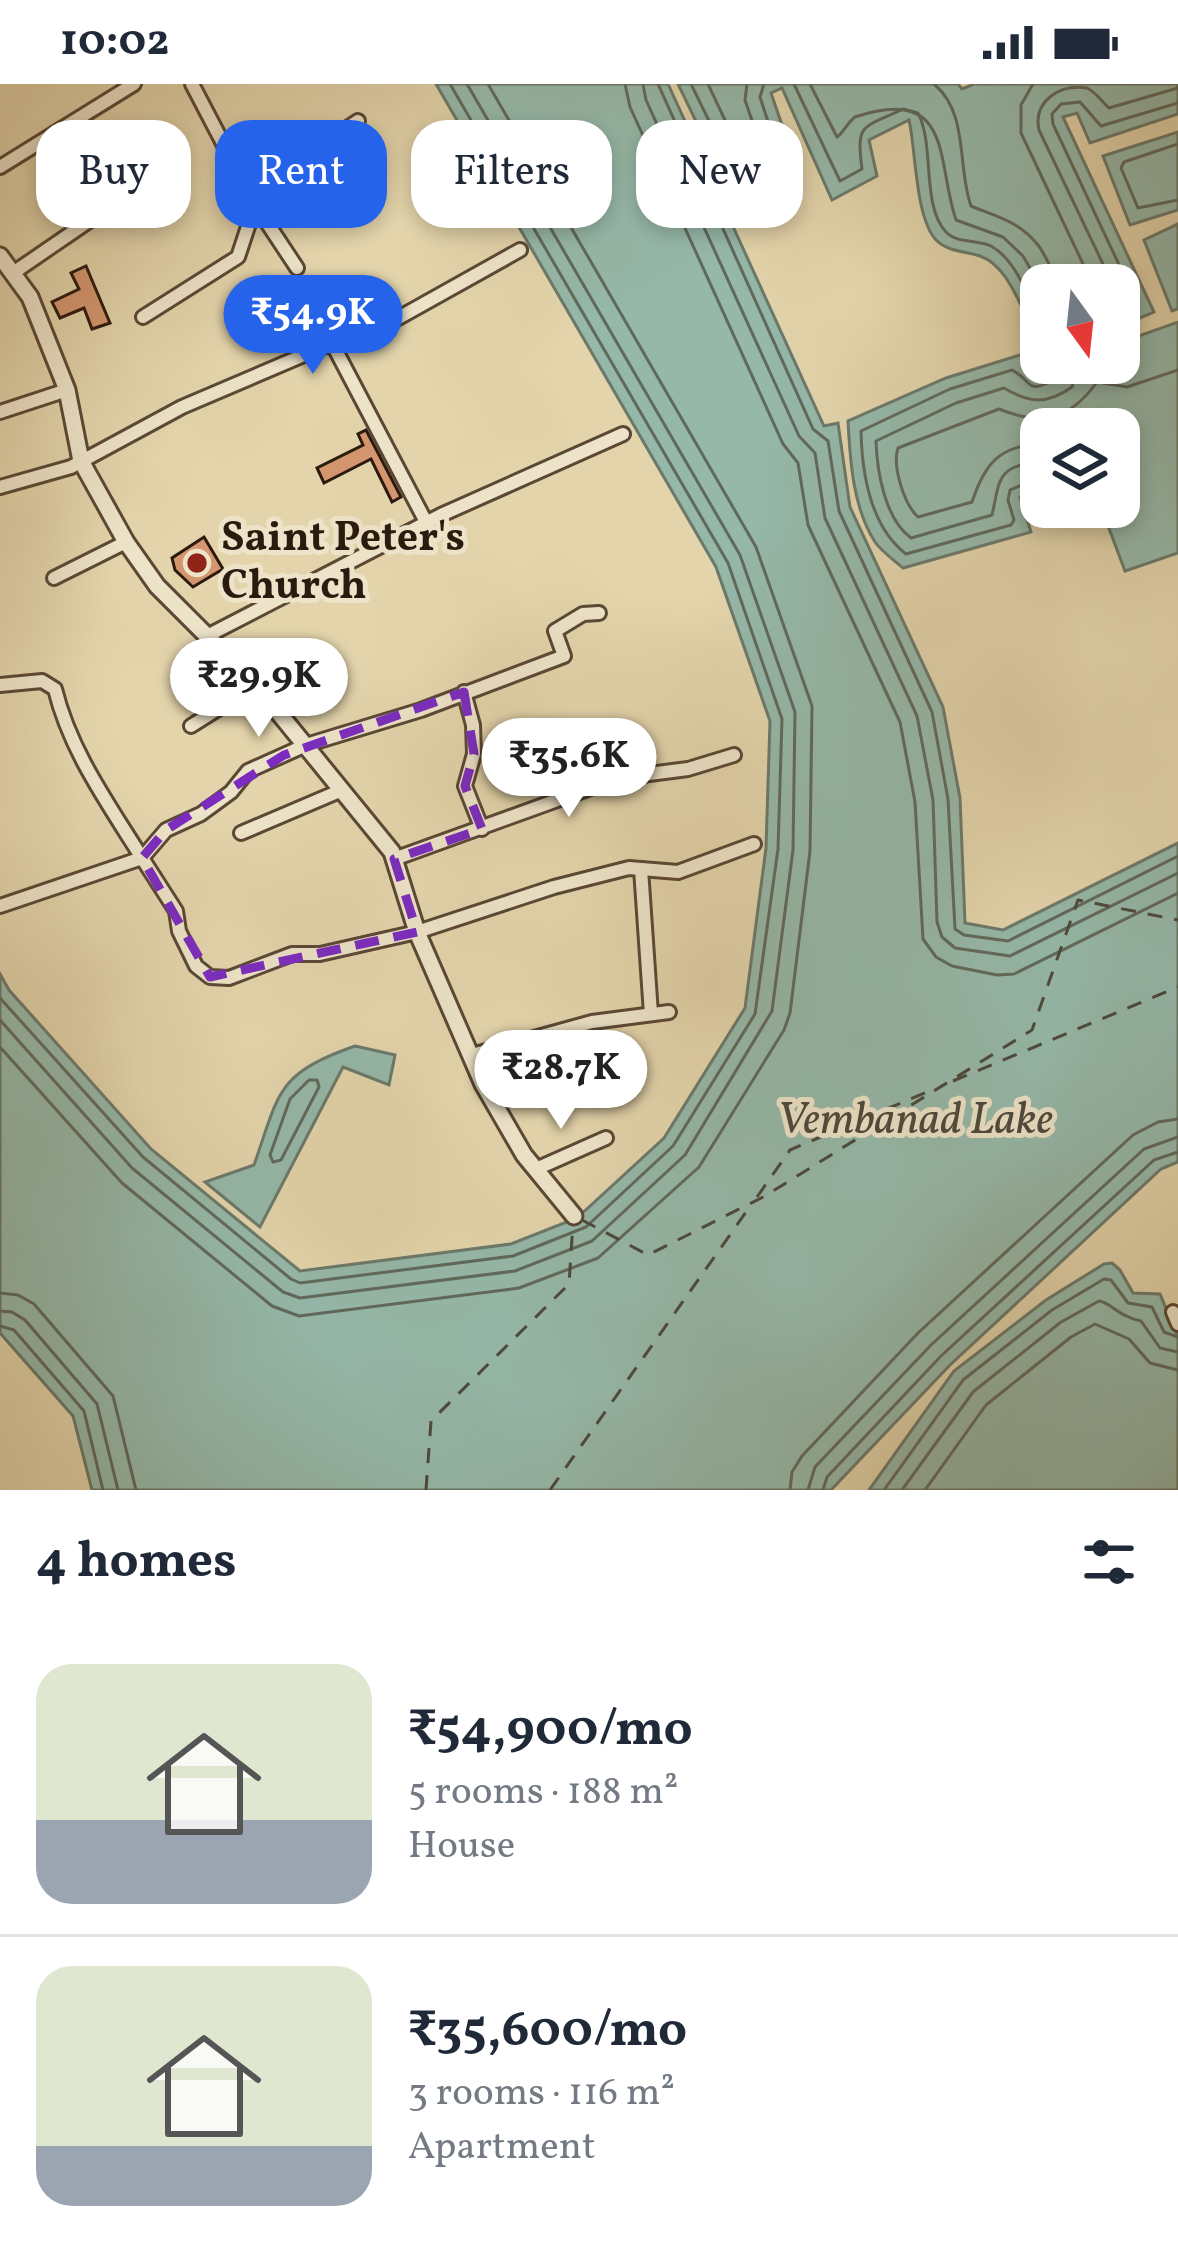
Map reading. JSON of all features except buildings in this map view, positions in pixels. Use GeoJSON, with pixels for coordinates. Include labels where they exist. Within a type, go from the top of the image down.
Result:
{"type":"FeatureCollection","features":[{"type":"Feature","properties":{"kind":"street"},"geometry":{"type":"LineString","coordinates":[[0,166],[134,84]]}},
{"type":"Feature","properties":{"kind":"street"},"geometry":{"type":"LineString","coordinates":[[192,84],[215,128]]}},
{"type":"Feature","properties":{"kind":"street"},"geometry":{"type":"LineString","coordinates":[[13,274],[79,228]]}},
{"type":"Feature","properties":{"kind":"street"},"geometry":{"type":"LineString","coordinates":[[142,316],[238,257],[248,228]]}},
{"type":"Feature","properties":{"kind":"street"},"geometry":{"type":"LineString","coordinates":[[271,228],[297,268]]}},
{"type":"Feature","properties":{"kind":"street"},"geometry":{"type":"LineString","coordinates":[[0,488],[81,461],[182,407],[384,326],[520,250]]}},
{"type":"Feature","properties":{"kind":"street"},"geometry":{"type":"LineString","coordinates":[[0,256],[30,296],[67,390],[81,461],[126,542],[157,586],[256,685],[394,859],[417,932],[495,1104],[536,1169],[574,1216]]}},
{"type":"Feature","properties":{"kind":"street"},"geometry":{"type":"LineString","coordinates":[[332,343],[426,522]]}},
{"type":"Feature","properties":{"kind":"street"},"geometry":{"type":"LineString","coordinates":[[0,412],[67,390]]}},
{"type":"Feature","properties":{"kind":"street"},"geometry":{"type":"LineString","coordinates":[[207,636],[426,522],[622,434]]}},
{"type":"Feature","properties":{"kind":"street"},"geometry":{"type":"LineString","coordinates":[[54,578],[126,542]]}},
{"type":"Feature","properties":{"kind":"street"},"geometry":{"type":"LineString","coordinates":[[0,906],[142,858],[166,830],[216,803],[248,771],[306,745],[421,710],[564,656],[555,632],[583,614],[599,613]]}},
{"type":"Feature","properties":{"kind":"street"},"geometry":{"type":"LineString","coordinates":[[0,685],[42,681],[55,689],[62,716],[96,787],[176,911],[179,931],[196,966],[210,977],[229,978],[292,954],[320,954],[417,932],[629,868],[678,872],[754,844]]}},
{"type":"Feature","properties":{"kind":"street"},"geometry":{"type":"LineString","coordinates":[[191,726],[256,685]]}},
{"type":"Feature","properties":{"kind":"street"},"geometry":{"type":"LineString","coordinates":[[464,692],[473,725],[474,754],[465,786],[482,829]]}},
{"type":"Feature","properties":{"kind":"street"},"geometry":{"type":"LineString","coordinates":[[394,859],[618,778],[688,769],[734,755]]}},
{"type":"Feature","properties":{"kind":"street"},"geometry":{"type":"LineString","coordinates":[[242,833],[342,790]]}},
{"type":"Feature","properties":{"kind":"street"},"geometry":{"type":"LineString","coordinates":[[641,869],[651,1014]]}},
{"type":"Feature","properties":{"kind":"street"},"geometry":{"type":"LineString","coordinates":[[472,1055],[592,1022],[669,1012]]}},
{"type":"Feature","properties":{"kind":"street"},"geometry":{"type":"LineString","coordinates":[[495,1104],[539,1086]]}},
{"type":"Feature","properties":{"kind":"street"},"geometry":{"type":"LineString","coordinates":[[536,1169],[606,1138]]}},
{"type":"Feature","properties":{"kind":"highlighted area"},"geometry":{"type":"Polygon","coordinates":[[[464,692],[474,754],[465,786],[482,829],[394,859],[417,932],[210,977],[142,858],[166,830],[284,755],[464,692]]]}},
{"type":"Feature","properties":{"kind":"water","name":"Vembanad Lake"},"geometry":{"type":"Polygon","coordinates":[[[436,84],[668,84],[684,120],[636,120],[636,228],[734,228],[824,426],[838,423],[850,507],[943,707],[960,798],[965,923],[1003,930],[1178,843],[1178,1162],[1161,1169],[950,1365],[831,1490],[92,1490],[73,1416],[0,1333],[0,974],[9,990],[151,1149],[300,1271],[511,1244],[577,1218],[664,1138],[745,1008],[766,848],[770,721],[716,567],[519,228],[612,228],[612,120],[457,120],[436,84]]]}},
{"type":"Feature","properties":{"kind":"water"},"geometry":{"type":"Polygon","coordinates":[[[678,84],[958,84],[962,89],[974,84],[1178,84],[1178,114],[1090,143],[1077,113],[1063,117],[1132,264],[1020,264],[1020,304],[997,267],[980,256],[946,247],[929,229],[920,200],[909,120],[869,140],[877,176],[832,200],[803,135],[803,120],[796,120],[782,88],[771,93],[780,120],[695,120],[678,84]]]}},
{"type":"Feature","properties":{"kind":"water"},"geometry":{"type":"Polygon","coordinates":[[[1178,132],[1178,210],[1130,225],[1103,156],[1178,132]]]}},
{"type":"Feature","properties":{"kind":"water"},"geometry":{"type":"Polygon","coordinates":[[[1178,224],[1178,309],[1172,311],[1144,240],[1178,224]]]}},
{"type":"Feature","properties":{"kind":"water"},"geometry":{"type":"Polygon","coordinates":[[[1140,282],[1154,312],[1140,318],[1140,282]]]}},
{"type":"Feature","properties":{"kind":"water"},"geometry":{"type":"Polygon","coordinates":[[[1178,322],[1178,553],[1125,571],[1109,528],[1140,528],[1140,408],[1020,408],[1020,528],[1031,532],[903,568],[875,542],[857,499],[848,421],[946,378],[1020,355],[1020,384],[1140,384],[1140,336],[1178,322]]]}},
{"type":"Feature","properties":{"kind":"water"},"geometry":{"type":"Polygon","coordinates":[[[355,1046],[395,1055],[389,1085],[343,1067],[260,1227],[205,1182],[254,1165],[277,1102],[295,1076],[355,1046]]]}},
{"type":"Feature","properties":{"kind":"water"},"geometry":{"type":"Polygon","coordinates":[[[1112,1263],[1133,1293],[1160,1294],[1178,1337],[1178,1490],[869,1490],[954,1371],[1046,1300],[1112,1263]]]}},
{"type":"Feature","properties":{"kind":"ferry route"},"geometry":{"type":"LineString","coordinates":[[582,1220],[648,1255],[765,1196],[1032,1030],[1078,900],[1178,920]]}},
{"type":"Feature","properties":{"kind":"ferry route"},"geometry":{"type":"LineString","coordinates":[[953,1081],[1178,987]]}},
{"type":"Feature","properties":{"kind":"ferry route"},"geometry":{"type":"LineString","coordinates":[[757,1197],[790,1150],[927,1092]]}},
{"type":"Feature","properties":{"kind":"ferry route"},"geometry":{"type":"LineString","coordinates":[[550,1490],[751,1205]]}},
{"type":"Feature","properties":{"kind":"ferry route"},"geometry":{"type":"LineString","coordinates":[[426,1490],[431,1421],[569,1284],[573,1223]]}},
{"type":"Feature","properties":{"kind":"place","name":"Saint Peter's Church"},"geometry":{"type":"Point","coordinates":[197,563]}}]}
